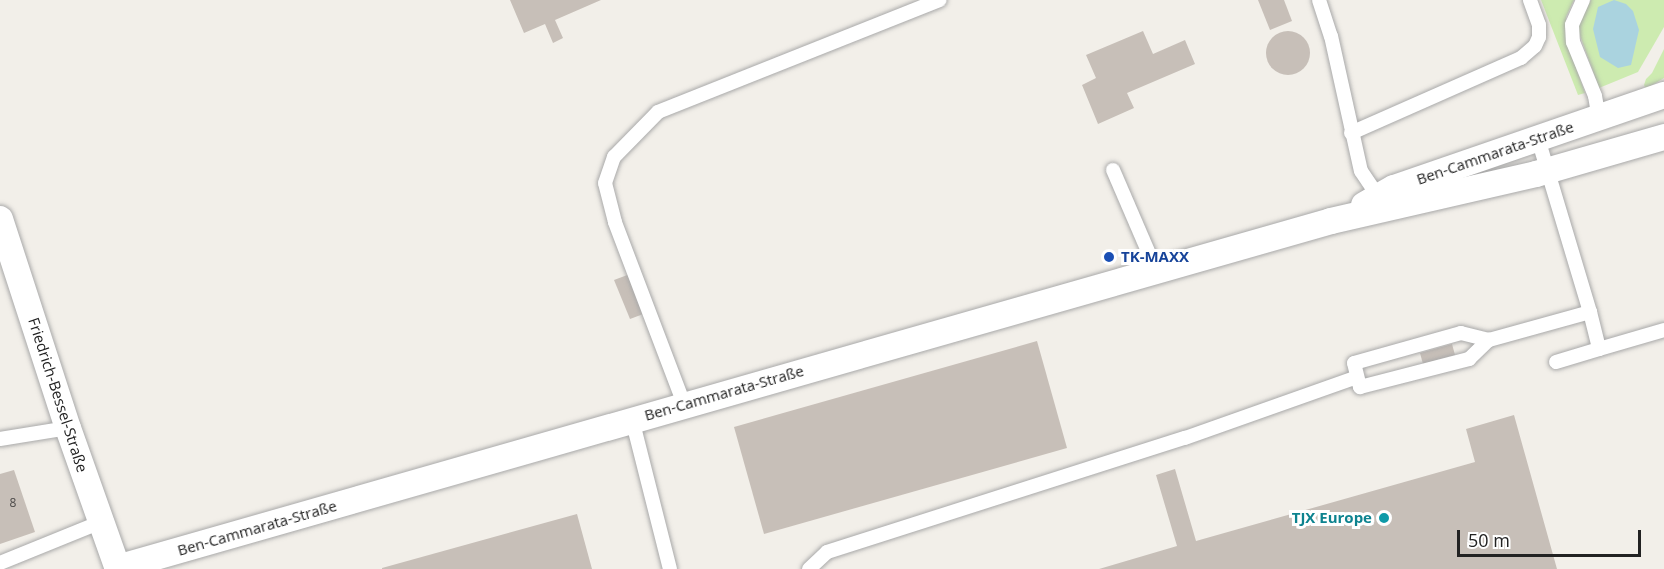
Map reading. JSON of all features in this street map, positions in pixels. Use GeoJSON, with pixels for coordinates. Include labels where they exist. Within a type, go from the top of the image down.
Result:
{"type":"FeatureCollection","features":[{"type":"Feature","properties":{"kind":"street","name":"Ben-Cammarata-Straße"},"geometry":{"type":"LineString","coordinates":[[1331,221],[1394,188],[1664,95]]}},
{"type":"Feature","properties":{"kind":"street","name":"Ben-Cammarata-Straße"},"geometry":{"type":"LineString","coordinates":[[118,568],[684,404],[1331,221],[1548,171],[1664,137]]}},
{"type":"Feature","properties":{"kind":"street","name":"Friedrich-Bessel-Straße"},"geometry":{"type":"LineString","coordinates":[[0,219],[68,428],[118,568]]}},
{"type":"Feature","properties":{"kind":"lane"},"geometry":{"type":"LineString","coordinates":[[684,404],[615,222],[605,183],[614,157],[658,112],[940,0]]}},
{"type":"Feature","properties":{"kind":"lane"},"geometry":{"type":"LineString","coordinates":[[1319,0],[1332,36],[1361,171],[1378,198]]}},
{"type":"Feature","properties":{"kind":"lane"},"geometry":{"type":"LineString","coordinates":[[1351,133],[1521,58],[1535,46],[1539,37],[1539,26],[1530,0]]}},
{"type":"Feature","properties":{"kind":"lane"},"geometry":{"type":"LineString","coordinates":[[1583,0],[1572,25],[1573,42],[1595,96],[1599,118]]}},
{"type":"Feature","properties":{"kind":"lane"},"geometry":{"type":"LineString","coordinates":[[1538,139],[1599,349]]}},
{"type":"Feature","properties":{"kind":"lane"},"geometry":{"type":"LineString","coordinates":[[1113,170],[1156,270]]}},
{"type":"Feature","properties":{"kind":"lane"},"geometry":{"type":"LineString","coordinates":[[1355,370],[1360,387],[1469,359],[1489,340],[1590,312]]}},
{"type":"Feature","properties":{"kind":"lane"},"geometry":{"type":"LineString","coordinates":[[1556,362],[1664,330]]}},
{"type":"Feature","properties":{"kind":"lane"},"geometry":{"type":"LineString","coordinates":[[809,569],[827,552],[1185,438],[1355,370],[1461,333],[1489,340]]}},
{"type":"Feature","properties":{"kind":"lane"},"geometry":{"type":"LineString","coordinates":[[632,419],[670,569]]}},
{"type":"Feature","properties":{"kind":"lane"},"geometry":{"type":"LineString","coordinates":[[0,439],[68,428]]}},
{"type":"Feature","properties":{"kind":"lane"},"geometry":{"type":"LineString","coordinates":[[0,563],[100,522]]}},
{"type":"Feature","properties":{"kind":"green space"},"geometry":{"type":"Polygon","coordinates":[[[1541,0],[1574,0],[1566,17],[1566,39],[1585,93],[1578,95],[1541,0]]]}},
{"type":"Feature","properties":{"kind":"green space"},"geometry":{"type":"Polygon","coordinates":[[[1591,0],[1664,0],[1664,27],[1638,72],[1599,88],[1578,30],[1582,14],[1591,0]]]}},
{"type":"Feature","properties":{"kind":"green space"},"geometry":{"type":"Polygon","coordinates":[[[1664,49],[1664,78],[1646,89],[1644,85],[1646,79],[1652,73],[1664,49]]]}},
{"type":"Feature","properties":{"kind":"water"},"geometry":{"type":"Polygon","coordinates":[[[1614,0],[1626,4],[1633,11],[1639,30],[1631,65],[1618,68],[1600,57],[1593,29],[1598,7],[1614,0]]]}},
{"type":"Feature","properties":{"kind":"building"},"geometry":{"type":"Polygon","coordinates":[[[510,0],[601,0],[555,20],[563,38],[553,43],[545,24],[524,33],[510,0]]]}},
{"type":"Feature","properties":{"kind":"building"},"geometry":{"type":"Polygon","coordinates":[[[1258,0],[1284,0],[1292,21],[1270,30],[1258,0]]]}},
{"type":"Feature","properties":{"kind":"building"},"geometry":{"type":"Polygon","coordinates":[[[1143,31],[1153,54],[1185,40],[1195,64],[1127,93],[1134,108],[1098,124],[1082,85],[1096,78],[1086,55],[1143,31]]]}},
{"type":"Feature","properties":{"kind":"building"},"geometry":{"type":"Polygon","coordinates":[[[1288,31],[1303,38],[1310,53],[1303,68],[1288,75],[1273,68],[1266,53],[1273,38],[1288,31]]]}},
{"type":"Feature","properties":{"kind":"building"},"geometry":{"type":"Polygon","coordinates":[[[630,274],[646,313],[630,319],[614,280],[630,274]]]}},
{"type":"Feature","properties":{"kind":"building"},"geometry":{"type":"Polygon","coordinates":[[[1037,341],[1067,448],[764,534],[734,427],[1037,341]]]}},
{"type":"Feature","properties":{"kind":"building"},"geometry":{"type":"Polygon","coordinates":[[[1452,344],[1455,355],[1423,364],[1420,353],[1452,344]]]}},
{"type":"Feature","properties":{"kind":"building","name":"TJX Europe"},"geometry":{"type":"Polygon","coordinates":[[[1514,415],[1557,569],[1099,569],[1177,546],[1156,475],[1175,469],[1196,541],[1475,462],[1466,429],[1514,415]]]}},
{"type":"Feature","properties":{"kind":"building"},"geometry":{"type":"Polygon","coordinates":[[[14,470],[35,532],[0,544],[0,474],[14,470]]]}},
{"type":"Feature","properties":{"kind":"building"},"geometry":{"type":"Polygon","coordinates":[[[577,514],[592,569],[382,569],[382,568],[577,514]]]}},
{"type":"Feature","properties":{"kind":"place","name":"TK-MAXX"},"geometry":{"type":"Point","coordinates":[1109,257]}},
{"type":"Feature","properties":{"kind":"place","name":"TJX Europe"},"geometry":{"type":"Point","coordinates":[1384,518]}}]}
